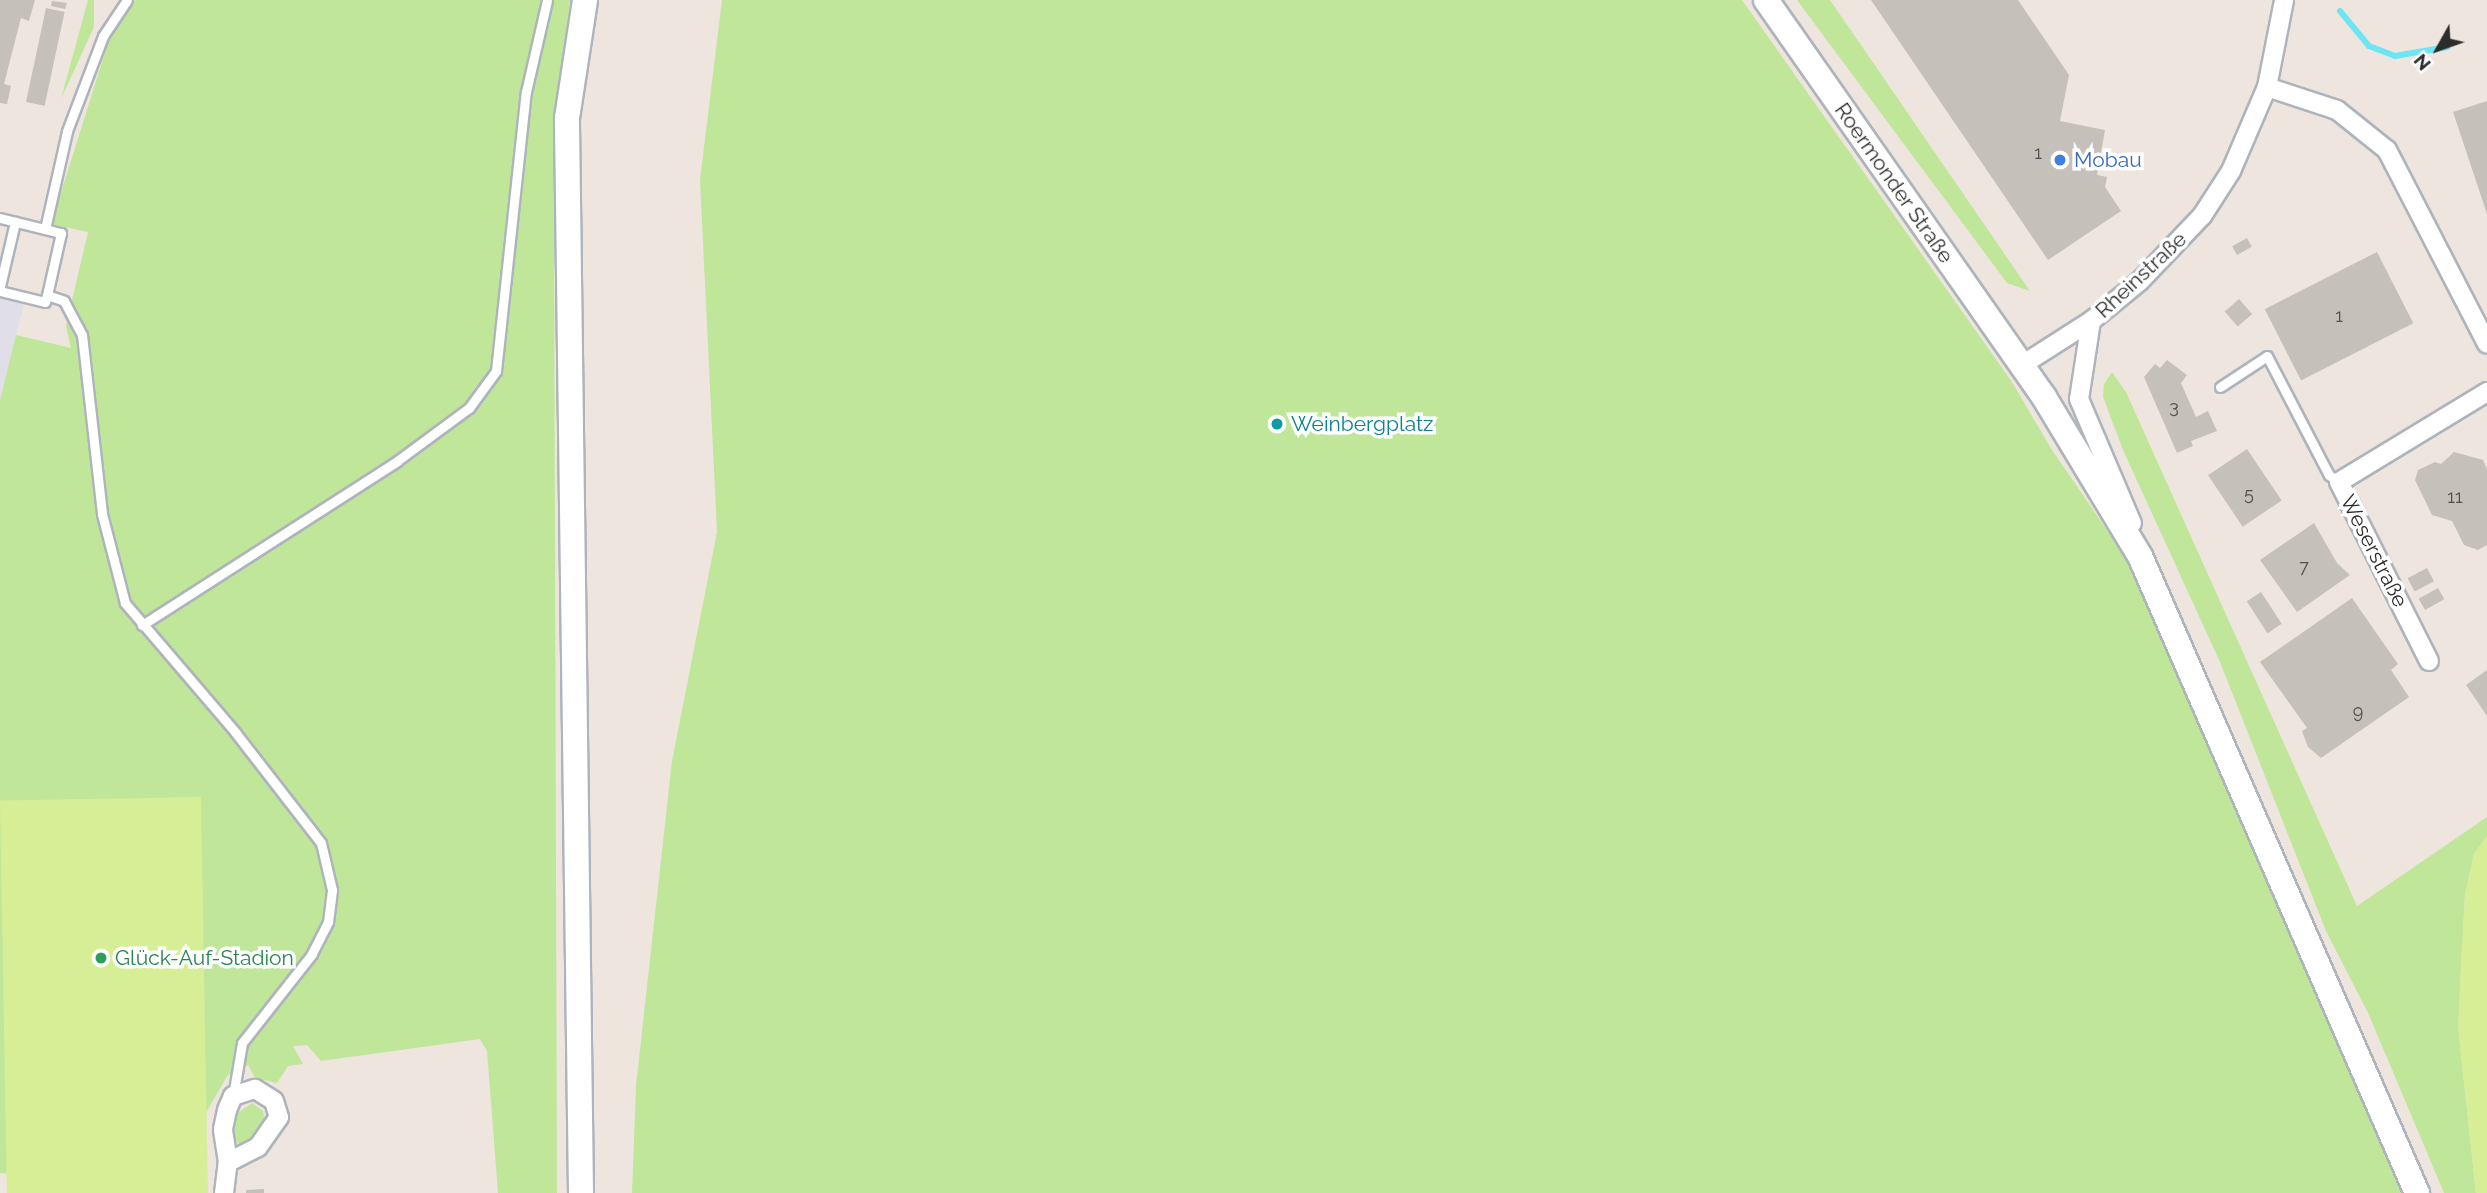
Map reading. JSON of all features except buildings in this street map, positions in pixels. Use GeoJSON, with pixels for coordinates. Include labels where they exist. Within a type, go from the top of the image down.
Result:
{"type":"FeatureCollection","features":[{"type":"Feature","properties":{"kind":"main road"},"geometry":{"type":"LineString","coordinates":[[581,1193],[567,118],[585,0]]}},
{"type":"Feature","properties":{"kind":"main road","name":"Roermonder Straße"},"geometry":{"type":"LineString","coordinates":[[1766,0],[2022,365],[2140,556],[2417,1193]]}},
{"type":"Feature","properties":{"kind":"street","name":"Rheinstraße"},"geometry":{"type":"LineString","coordinates":[[2022,365],[2091,321],[2168,255],[2202,216],[2231,171],[2267,87],[2284,0]]}},
{"type":"Feature","properties":{"kind":"street"},"geometry":{"type":"LineString","coordinates":[[2267,87],[2337,110],[2387,150],[2487,344]]}},
{"type":"Feature","properties":{"kind":"street"},"geometry":{"type":"LineString","coordinates":[[2091,321],[2079,399],[2138,538],[2140,556]]}},
{"type":"Feature","properties":{"kind":"street","name":"Weserstraße"},"geometry":{"type":"LineString","coordinates":[[2429,661],[2339,482],[2487,392]]}},
{"type":"Feature","properties":{"kind":"street"},"geometry":{"type":"LineString","coordinates":[[224,1193],[228,1162],[223,1129],[233,1096],[256,1089],[274,1101],[279,1116],[258,1147],[228,1162]]}},
{"type":"Feature","properties":{"kind":"lane"},"geometry":{"type":"LineString","coordinates":[[45,229],[67,131],[103,36],[127,0]]}},
{"type":"Feature","properties":{"kind":"lane"},"geometry":{"type":"LineString","coordinates":[[142,625],[397,461],[469,408],[496,371],[526,92],[547,0]]}},
{"type":"Feature","properties":{"kind":"lane"},"geometry":{"type":"LineString","coordinates":[[0,218],[61,233],[45,302],[0,291]]}},
{"type":"Feature","properties":{"kind":"lane"},"geometry":{"type":"LineString","coordinates":[[0,286],[15,222]]}},
{"type":"Feature","properties":{"kind":"lane"},"geometry":{"type":"LineString","coordinates":[[47,295],[64,301],[82,335],[111,561],[125,603],[235,732],[321,843],[332,890],[328,922],[312,954],[242,1043],[233,1096]]}},
{"type":"Feature","properties":{"kind":"lane"},"geometry":{"type":"LineString","coordinates":[[2220,387],[2267,356],[2329,475],[2339,482]]}},
{"type":"Feature","properties":{"kind":"shaded area"},"geometry":{"type":"Polygon","coordinates":[[[0,298],[24,304],[0,400],[0,298]]]}},
{"type":"Feature","properties":{"kind":"green space"},"geometry":{"type":"Polygon","coordinates":[[[88,0],[94,0],[94,27],[61,99],[88,0]]]}},
{"type":"Feature","properties":{"kind":"green space"},"geometry":{"type":"Polygon","coordinates":[[[135,0],[570,0],[559,88],[554,220],[557,1193],[498,1193],[487,1051],[480,1039],[321,1061],[307,1045],[293,1046],[303,1064],[288,1066],[277,1083],[255,1078],[248,1065],[228,1075],[204,1116],[206,1193],[0,1173],[0,400],[16,335],[71,348],[66,326],[88,232],[51,224],[109,40],[135,0]]]}},
{"type":"Feature","properties":{"kind":"green space"},"geometry":{"type":"Polygon","coordinates":[[[722,0],[1742,0],[2012,382],[2052,450],[2139,577],[2401,1193],[632,1193],[636,1086],[672,761],[717,532],[700,180],[722,0]]]}},
{"type":"Feature","properties":{"kind":"green space"},"geometry":{"type":"Polygon","coordinates":[[[1797,0],[1830,0],[2030,291],[2007,283],[1797,0]]]}},
{"type":"Feature","properties":{"kind":"green space"},"geometry":{"type":"Polygon","coordinates":[[[2112,372],[2126,392],[2357,906],[2487,817],[2487,836],[2474,854],[2465,895],[2458,1027],[2476,1193],[2444,1193],[2369,1015],[2326,931],[2220,662],[2123,450],[2103,397],[2104,384],[2112,372]]]}},
{"type":"Feature","properties":{"kind":"green space","name":"Glück-Auf-Stadion"},"geometry":{"type":"Polygon","coordinates":[[[201,797],[208,1193],[7,1193],[0,801],[201,797]]]}},
{"type":"Feature","properties":{"kind":"green space"},"geometry":{"type":"Polygon","coordinates":[[[2487,836],[2487,1193],[2476,1193],[2458,1027],[2465,895],[2474,854],[2487,836]]]}},
{"type":"Feature","properties":{"kind":"green space"},"geometry":{"type":"Polygon","coordinates":[[[252,1103],[263,1111],[265,1124],[256,1137],[239,1144],[234,1138],[236,1114],[252,1103]]]}},
{"type":"Feature","properties":{"kind":"waterway"},"geometry":{"type":"LineString","coordinates":[[2340,11],[2369,46],[2395,56],[2447,47]]}},
{"type":"Feature","properties":{"kind":"place","name":"Mobau"},"geometry":{"type":"Point","coordinates":[2060,160]}},
{"type":"Feature","properties":{"kind":"place","name":"Weinbergplatz"},"geometry":{"type":"Point","coordinates":[1277,424]}},
{"type":"Feature","properties":{"kind":"place","name":"Glück-Auf-Stadion"},"geometry":{"type":"Point","coordinates":[101,958]}}]}
